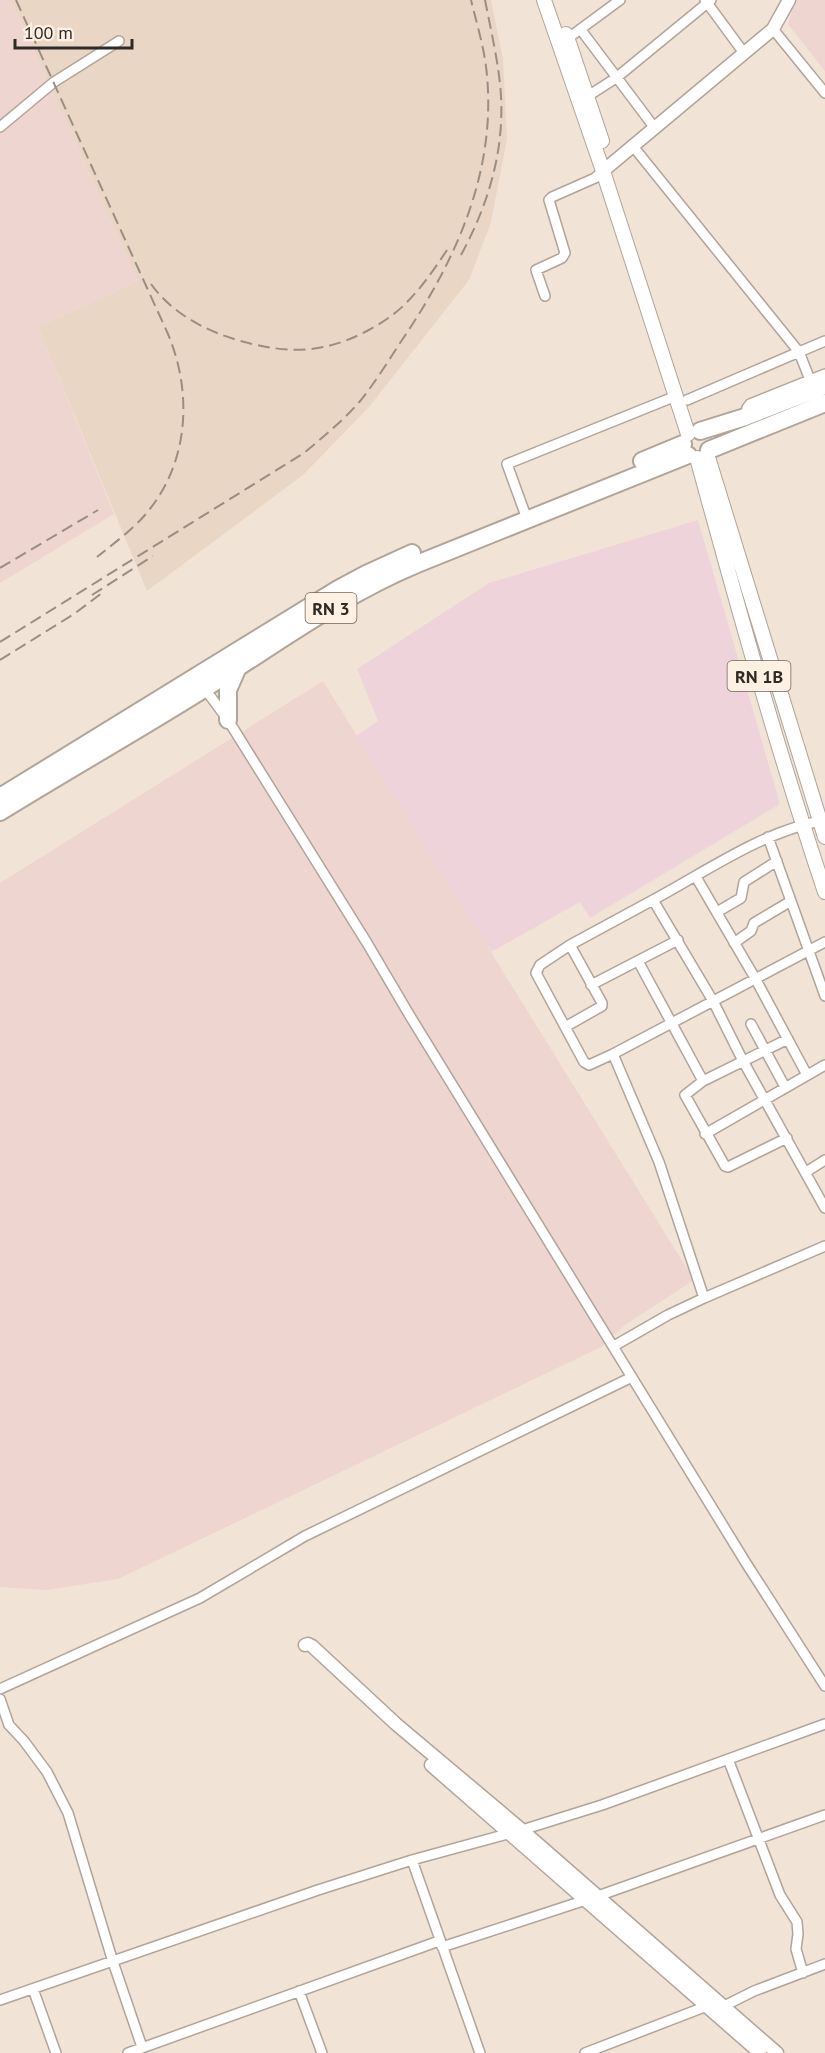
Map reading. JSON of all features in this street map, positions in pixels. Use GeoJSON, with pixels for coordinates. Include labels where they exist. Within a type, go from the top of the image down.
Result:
{"type":"FeatureCollection","features":[{"type":"Feature","properties":{"kind":"highway","name":"RN 3"},"geometry":{"type":"LineString","coordinates":[[696,445],[745,417],[819,390]]}},
{"type":"Feature","properties":{"kind":"highway","name":"RN 3"},"geometry":{"type":"LineString","coordinates":[[0,812],[27,788],[200,682],[366,574],[411,554],[525,514],[696,445],[819,390]]}},
{"type":"Feature","properties":{"kind":"highway","name":"RN 3"},"geometry":{"type":"LineString","coordinates":[[200,682],[238,667],[304,624],[375,583],[525,514]]}},
{"type":"Feature","properties":{"kind":"highway"},"geometry":{"type":"LineString","coordinates":[[228,720],[228,690],[238,667]]}},
{"type":"Feature","properties":{"kind":"highway","name":"RN 3"},"geometry":{"type":"LineString","coordinates":[[0,797],[27,788]]}},
{"type":"Feature","properties":{"kind":"main road"},"geometry":{"type":"LineString","coordinates":[[544,0],[606,168],[696,445]]}},
{"type":"Feature","properties":{"kind":"main road"},"geometry":{"type":"LineString","coordinates":[[554,0],[588,96],[606,168]]}},
{"type":"Feature","properties":{"kind":"main road","name":"RN 1B"},"geometry":{"type":"LineString","coordinates":[[696,445],[825,837]]}},
{"type":"Feature","properties":{"kind":"main road","name":"RN 1B"},"geometry":{"type":"LineString","coordinates":[[696,445],[736,601],[802,824],[825,892]]}},
{"type":"Feature","properties":{"kind":"street"},"geometry":{"type":"LineString","coordinates":[[567,39],[620,0]]}},
{"type":"Feature","properties":{"kind":"street"},"geometry":{"type":"LineString","coordinates":[[545,296],[536,270],[562,258],[565,254],[549,201],[552,197],[595,178],[773,29],[789,0]]}},
{"type":"Feature","properties":{"kind":"street"},"geometry":{"type":"LineString","coordinates":[[588,96],[616,78],[708,1],[744,53]]}},
{"type":"Feature","properties":{"kind":"street"},"geometry":{"type":"LineString","coordinates":[[773,29],[825,93]]}},
{"type":"Feature","properties":{"kind":"street"},"geometry":{"type":"LineString","coordinates":[[581,30],[654,127]]}},
{"type":"Feature","properties":{"kind":"street"},"geometry":{"type":"LineString","coordinates":[[0,127],[54,82],[118,41]]}},
{"type":"Feature","properties":{"kind":"street"},"geometry":{"type":"LineString","coordinates":[[632,146],[799,352],[819,390]]}},
{"type":"Feature","properties":{"kind":"street"},"geometry":{"type":"LineString","coordinates":[[525,514],[507,464],[825,341]]}},
{"type":"Feature","properties":{"kind":"street"},"geometry":{"type":"LineString","coordinates":[[819,390],[825,374]]}},
{"type":"Feature","properties":{"kind":"street"},"geometry":{"type":"LineString","coordinates":[[200,682],[228,720],[782,1620],[825,1686]]}},
{"type":"Feature","properties":{"kind":"street"},"geometry":{"type":"LineString","coordinates":[[820,821],[802,824],[768,837],[570,945],[540,964],[536,973],[586,1064],[589,1065],[825,942]]}},
{"type":"Feature","properties":{"kind":"street"},"geometry":{"type":"LineString","coordinates":[[768,837],[825,996]]}},
{"type":"Feature","properties":{"kind":"street"},"geometry":{"type":"LineString","coordinates":[[717,912],[741,898],[744,882],[777,861]]}},
{"type":"Feature","properties":{"kind":"street"},"geometry":{"type":"LineString","coordinates":[[696,877],[755,978],[807,1075]]}},
{"type":"Feature","properties":{"kind":"street"},"geometry":{"type":"LineString","coordinates":[[653,900],[713,1001],[743,1061],[825,1208]]}},
{"type":"Feature","properties":{"kind":"street"},"geometry":{"type":"LineString","coordinates":[[734,943],[751,931],[754,923],[791,902]]}},
{"type":"Feature","properties":{"kind":"street"},"geometry":{"type":"LineString","coordinates":[[591,985],[678,940]]}},
{"type":"Feature","properties":{"kind":"street"},"geometry":{"type":"LineString","coordinates":[[566,1027],[602,1006],[570,945]]}},
{"type":"Feature","properties":{"kind":"street"},"geometry":{"type":"LineString","coordinates":[[638,961],[703,1082]]}},
{"type":"Feature","properties":{"kind":"street"},"geometry":{"type":"LineString","coordinates":[[752,1024],[785,1087]]}},
{"type":"Feature","properties":{"kind":"street"},"geometry":{"type":"LineString","coordinates":[[787,1138],[727,1167],[723,1165],[684,1095],[703,1082],[788,1040]]}},
{"type":"Feature","properties":{"kind":"street"},"geometry":{"type":"LineString","coordinates":[[613,1054],[659,1162],[705,1298]]}},
{"type":"Feature","properties":{"kind":"street"},"geometry":{"type":"LineString","coordinates":[[705,1134],[825,1065]]}},
{"type":"Feature","properties":{"kind":"street"},"geometry":{"type":"LineString","coordinates":[[806,1172],[825,1160]]}},
{"type":"Feature","properties":{"kind":"street"},"geometry":{"type":"LineString","coordinates":[[614,1346],[668,1315],[825,1246]]}},
{"type":"Feature","properties":{"kind":"street"},"geometry":{"type":"LineString","coordinates":[[0,1689],[200,1598],[305,1536],[632,1377]]}},
{"type":"Feature","properties":{"kind":"street"},"geometry":{"type":"LineString","coordinates":[[516,1832],[462,1792],[309,1653],[305,1645],[312,1646],[516,1832],[777,2053]]}},
{"type":"Feature","properties":{"kind":"street"},"geometry":{"type":"LineString","coordinates":[[0,1699],[9,1725],[47,1772],[68,1814],[142,2048]]}},
{"type":"Feature","properties":{"kind":"street"},"geometry":{"type":"LineString","coordinates":[[0,2000],[318,1890],[602,1805],[825,1724]]}},
{"type":"Feature","properties":{"kind":"street"},"geometry":{"type":"LineString","coordinates":[[728,1760],[780,1895],[797,1922],[796,1949],[803,1973]]}},
{"type":"Feature","properties":{"kind":"street"},"geometry":{"type":"LineString","coordinates":[[128,2053],[299,1991],[441,1944],[592,1898],[825,1815]]}},
{"type":"Feature","properties":{"kind":"street"},"geometry":{"type":"LineString","coordinates":[[412,1860],[480,2053]]}},
{"type":"Feature","properties":{"kind":"street"},"geometry":{"type":"LineString","coordinates":[[592,1898],[760,2053]]}},
{"type":"Feature","properties":{"kind":"street"},"geometry":{"type":"LineString","coordinates":[[724,2006],[754,1991],[825,1964]]}},
{"type":"Feature","properties":{"kind":"street"},"geometry":{"type":"LineString","coordinates":[[33,1989],[56,2053]]}},
{"type":"Feature","properties":{"kind":"street"},"geometry":{"type":"LineString","coordinates":[[299,1991],[322,2053]]}},
{"type":"Feature","properties":{"kind":"street"},"geometry":{"type":"LineString","coordinates":[[585,2053],[707,2006]]}},
{"type":"Feature","properties":{"kind":"street"},"geometry":{"type":"LineString","coordinates":[[158,2042],[162,2053]]}},
{"type":"Feature","properties":{"kind":"shaded area"},"geometry":{"type":"Polygon","coordinates":[[[0,0],[11,0],[138,281],[38,327],[114,514],[0,583],[0,0]]]}},
{"type":"Feature","properties":{"kind":"shaded area"},"geometry":{"type":"Polygon","coordinates":[[[11,0],[491,0],[503,59],[507,139],[491,222],[469,280],[369,407],[303,475],[147,591],[38,327],[138,281],[11,0]]]}},
{"type":"Feature","properties":{"kind":"shaded area"},"geometry":{"type":"Polygon","coordinates":[[[795,0],[825,0],[825,71],[788,24],[795,0]]]}},
{"type":"Feature","properties":{"kind":"shaded area"},"geometry":{"type":"Polygon","coordinates":[[[698,520],[780,804],[590,918],[580,902],[491,952],[356,736],[378,721],[357,669],[489,583],[698,520]]]}},
{"type":"Feature","properties":{"kind":"shaded area"},"geometry":{"type":"Polygon","coordinates":[[[323,681],[694,1280],[625,1325],[601,1347],[118,1579],[46,1590],[0,1587],[0,883],[323,681]]]}},
{"type":"Feature","properties":{"kind":"railway"},"geometry":{"type":"LineString","coordinates":[[16,0],[168,334],[181,380],[182,428],[171,474],[160,495],[145,515],[97,557]]}},
{"type":"Feature","properties":{"kind":"railway"},"geometry":{"type":"LineString","coordinates":[[0,642],[304,453],[341,421],[367,393],[439,279],[455,248],[478,182],[485,147],[488,112],[487,76],[483,47],[471,0]]}},
{"type":"Feature","properties":{"kind":"railway"},"geometry":{"type":"LineString","coordinates":[[461,255],[486,198],[500,138],[500,84],[485,0]]}},
{"type":"Feature","properties":{"kind":"railway"},"geometry":{"type":"LineString","coordinates":[[151,284],[168,303],[199,325],[252,344],[302,350],[350,339],[384,321],[419,289],[447,250]]}},
{"type":"Feature","properties":{"kind":"railway"},"geometry":{"type":"LineString","coordinates":[[0,568],[98,510]]}},
{"type":"Feature","properties":{"kind":"railway"},"geometry":{"type":"LineString","coordinates":[[92,595],[153,556]]}},
{"type":"Feature","properties":{"kind":"railway"},"geometry":{"type":"LineString","coordinates":[[0,660],[74,614],[102,593]]}}]}
